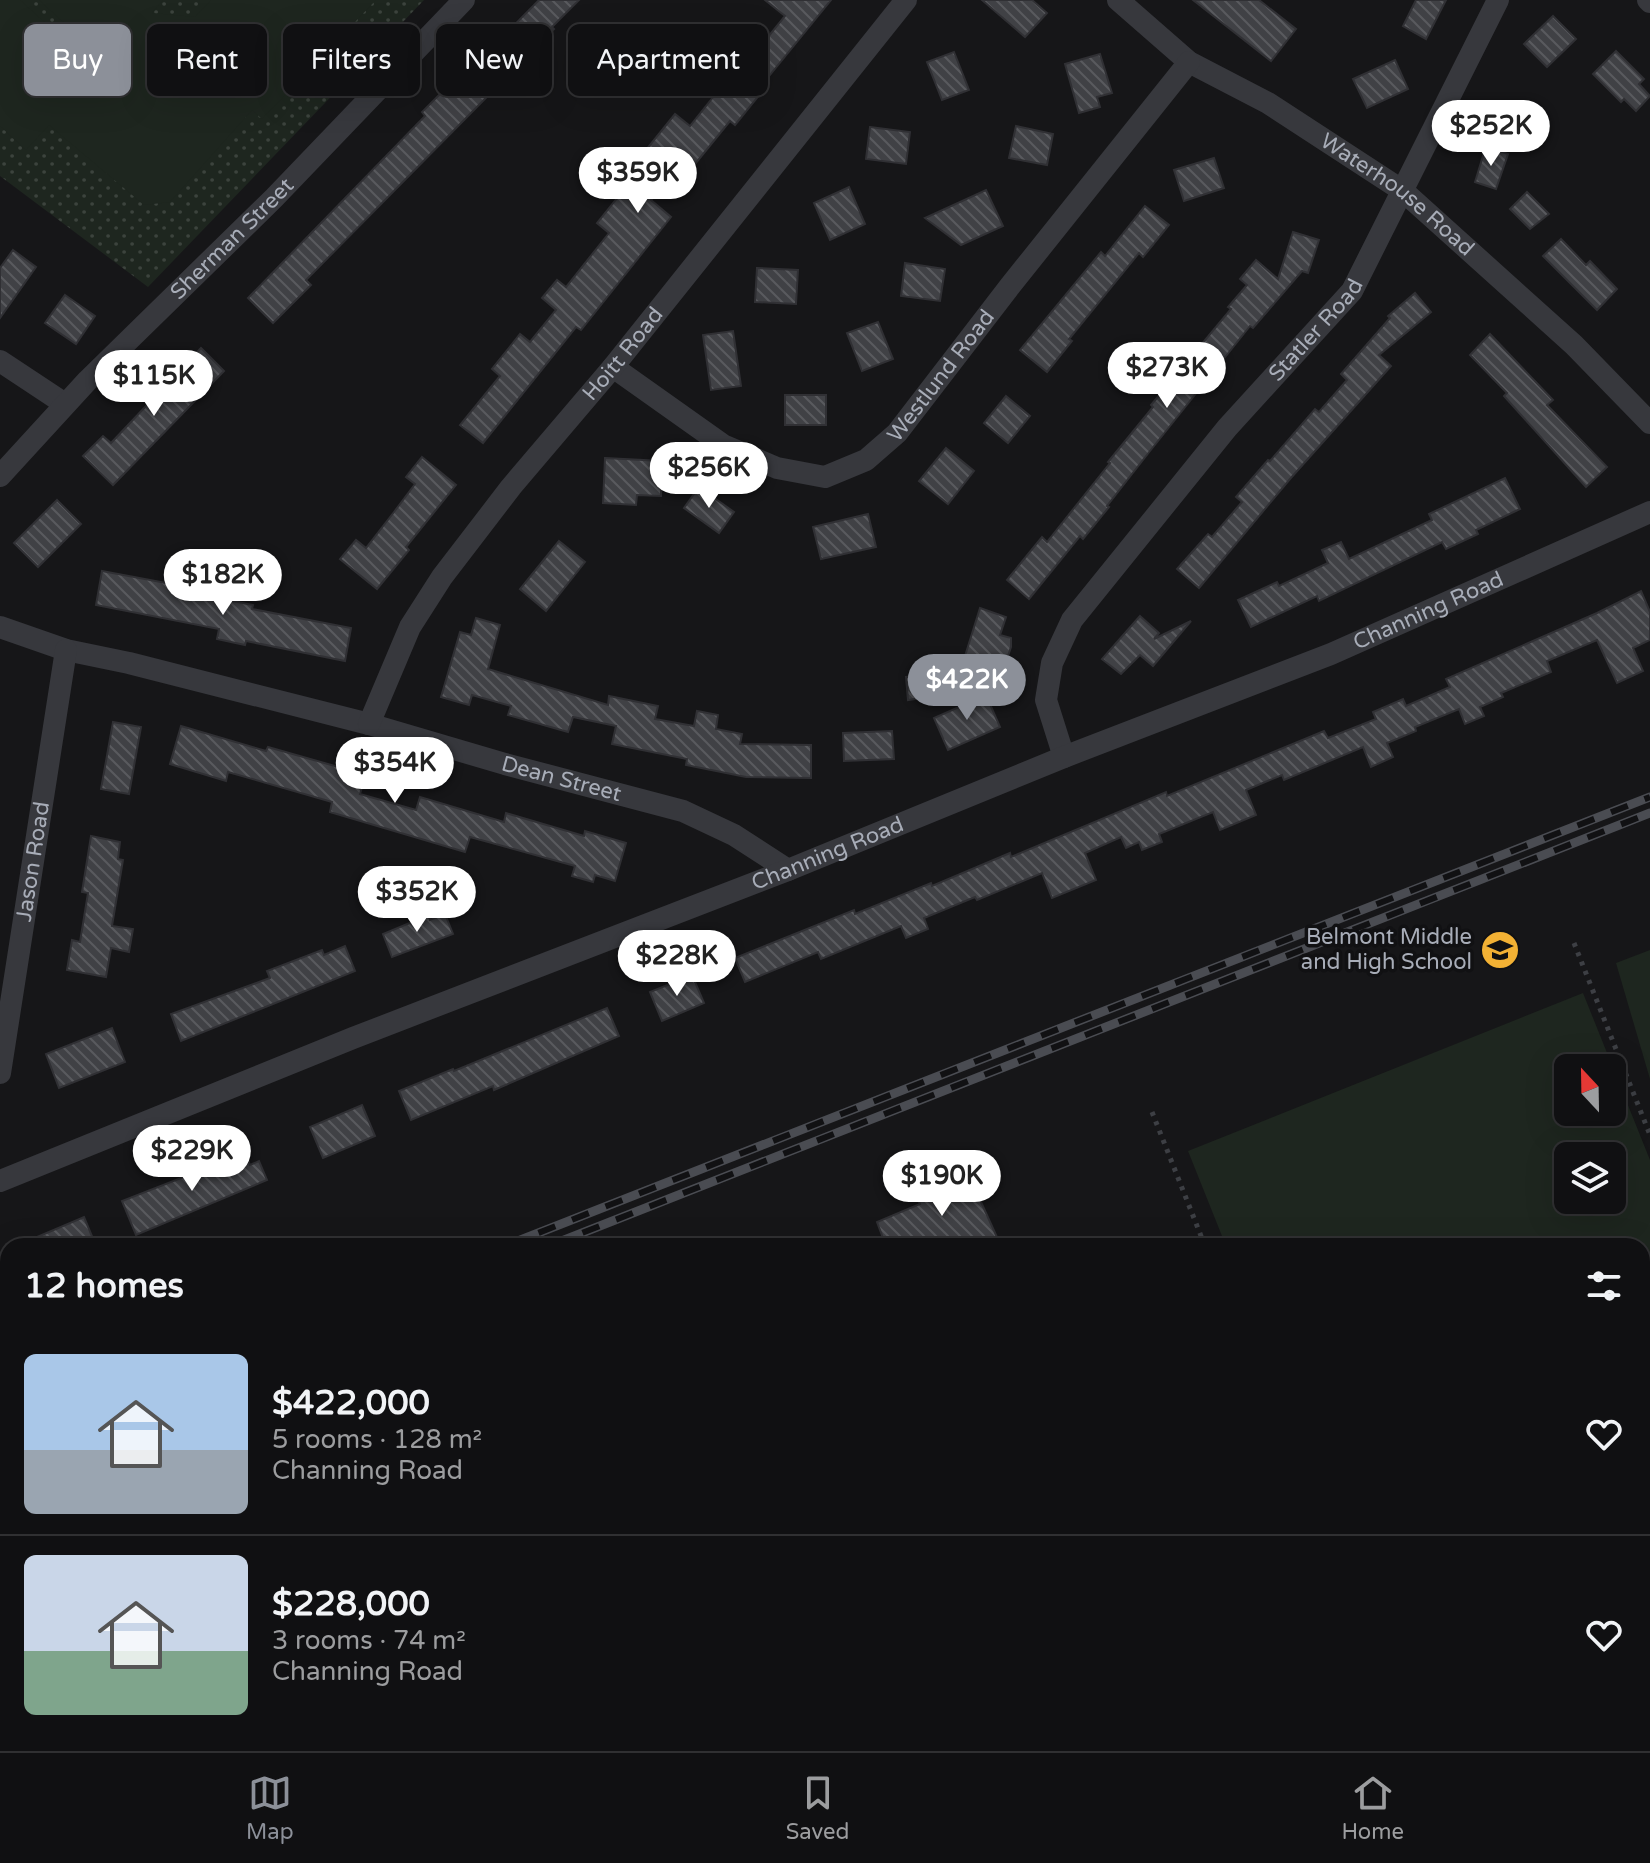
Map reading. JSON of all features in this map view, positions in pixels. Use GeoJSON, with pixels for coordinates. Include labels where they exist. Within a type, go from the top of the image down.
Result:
{"type":"FeatureCollection","features":[{"type":"Feature","properties":{"kind":"street","name":"Sherman Street"},"geometry":{"type":"LineString","coordinates":[[0,476],[65,404],[274,198],[464,0]]}},
{"type":"Feature","properties":{"kind":"street","name":"Hoitt Road"},"geometry":{"type":"LineString","coordinates":[[369,724],[410,627],[442,577],[511,487],[613,367],[906,0]]}},
{"type":"Feature","properties":{"kind":"street","name":"Waterhouse Road"},"geometry":{"type":"LineString","coordinates":[[1118,0],[1189,62],[1268,103],[1403,191],[1574,345],[1650,423]]}},
{"type":"Feature","properties":{"kind":"street","name":"Statler Road"},"geometry":{"type":"LineString","coordinates":[[1064,757],[1046,700],[1052,663],[1072,620],[1227,428],[1352,291],[1498,0]]}},
{"type":"Feature","properties":{"kind":"street","name":"Westlund Road"},"geometry":{"type":"LineString","coordinates":[[613,367],[723,445],[777,468],[825,477],[866,460],[897,433],[1189,62]]}},
{"type":"Feature","properties":{"kind":"street"},"geometry":{"type":"LineString","coordinates":[[0,361],[65,404]]}},
{"type":"Feature","properties":{"kind":"street","name":"Channing Road"},"geometry":{"type":"LineString","coordinates":[[0,1181],[353,1038],[788,870],[1064,757],[1331,654],[1650,512]]}},
{"type":"Feature","properties":{"kind":"street","name":"Dean Street"},"geometry":{"type":"LineString","coordinates":[[0,627],[66,650],[369,724],[683,811],[734,835],[788,870]]}},
{"type":"Feature","properties":{"kind":"street","name":"Jason Road"},"geometry":{"type":"LineString","coordinates":[[0,1073],[66,650]]}},
{"type":"Feature","properties":{"kind":"path"},"geometry":{"type":"LineString","coordinates":[[1574,943],[1650,1135]]}},
{"type":"Feature","properties":{"kind":"path"},"geometry":{"type":"LineString","coordinates":[[1152,1112],[1202,1238]]}},
{"type":"Feature","properties":{"kind":"shaded area"},"geometry":{"type":"Polygon","coordinates":[[[0,0],[424,0],[401,24],[283,24],[283,96],[332,96],[148,287],[0,176],[0,0]]]}},
{"type":"Feature","properties":{"kind":"shaded area"},"geometry":{"type":"Polygon","coordinates":[[[0,0],[20,0],[47,24],[24,24],[24,96],[131,96],[131,24],[65,24],[39,0],[163,0],[152,13],[195,17],[211,0],[376,0],[353,24],[283,24],[284,96],[262,119],[252,110],[170,202],[144,205],[49,125],[26,150],[0,126],[0,0]]]}},
{"type":"Feature","properties":{"kind":"shaded area"},"geometry":{"type":"Polygon","coordinates":[[[1650,950],[1650,1079],[1616,963],[1650,950]]]}},
{"type":"Feature","properties":{"kind":"shaded area"},"geometry":{"type":"Polygon","coordinates":[[[1583,993],[1607,1054],[1554,1054],[1554,1126],[1626,1126],[1626,1100],[1650,1160],[1650,1238],[1223,1238],[1188,1151],[1583,993]]]}},
{"type":"Feature","properties":{"kind":"building"},"geometry":{"type":"Polygon","coordinates":[[[539,0],[579,0],[552,27],[552,24],[515,24],[539,0]]]}},
{"type":"Feature","properties":{"kind":"building"},"geometry":{"type":"Polygon","coordinates":[[[765,0],[831,0],[768,77],[768,37],[785,16],[765,0]]]}},
{"type":"Feature","properties":{"kind":"building"},"geometry":{"type":"Polygon","coordinates":[[[982,0],[1032,0],[1047,13],[1025,37],[982,0]]]}},
{"type":"Feature","properties":{"kind":"building"},"geometry":{"type":"Polygon","coordinates":[[[1193,0],[1259,0],[1296,29],[1271,61],[1193,0]]]}},
{"type":"Feature","properties":{"kind":"building"},"geometry":{"type":"Polygon","coordinates":[[[1416,0],[1446,0],[1426,39],[1403,26],[1416,0]]]}},
{"type":"Feature","properties":{"kind":"building"},"geometry":{"type":"Polygon","coordinates":[[[1553,16],[1576,39],[1547,67],[1524,44],[1553,16]]]}},
{"type":"Feature","properties":{"kind":"building"},"geometry":{"type":"Polygon","coordinates":[[[1616,51],[1644,79],[1639,84],[1650,96],[1636,111],[1624,99],[1621,102],[1593,74],[1616,51]]]}},
{"type":"Feature","properties":{"kind":"building"},"geometry":{"type":"Polygon","coordinates":[[[954,52],[969,90],[942,100],[927,62],[954,52]]]}},
{"type":"Feature","properties":{"kind":"building"},"geometry":{"type":"Polygon","coordinates":[[[1100,54],[1112,93],[1097,97],[1100,107],[1079,113],[1065,64],[1100,54]]]}},
{"type":"Feature","properties":{"kind":"building"},"geometry":{"type":"Polygon","coordinates":[[[1395,60],[1408,89],[1367,108],[1353,79],[1395,60]]]}},
{"type":"Feature","properties":{"kind":"building"},"geometry":{"type":"Polygon","coordinates":[[[438,96],[488,96],[306,280],[311,285],[273,323],[248,298],[425,116],[422,112],[438,96]]]}},
{"type":"Feature","properties":{"kind":"building"},"geometry":{"type":"Polygon","coordinates":[[[714,96],[759,96],[735,125],[730,121],[691,169],[683,161],[651,200],[671,217],[581,330],[576,327],[483,443],[460,425],[500,376],[492,369],[520,334],[530,342],[556,310],[542,298],[557,280],[566,287],[609,233],[597,223],[643,166],[637,161],[675,114],[690,126],[714,96]]]}},
{"type":"Feature","properties":{"kind":"building"},"geometry":{"type":"Polygon","coordinates":[[[1016,126],[1053,134],[1047,165],[1009,158],[1016,126]]]}},
{"type":"Feature","properties":{"kind":"building"},"geometry":{"type":"Polygon","coordinates":[[[870,127],[910,132],[906,164],[866,159],[870,127]]]}},
{"type":"Feature","properties":{"kind":"building"},"geometry":{"type":"Polygon","coordinates":[[[1486,146],[1508,154],[1496,189],[1475,182],[1486,146]]]}},
{"type":"Feature","properties":{"kind":"building"},"geometry":{"type":"Polygon","coordinates":[[[1214,158],[1224,188],[1184,201],[1174,170],[1214,158]]]}},
{"type":"Feature","properties":{"kind":"building"},"geometry":{"type":"Polygon","coordinates":[[[849,187],[865,224],[830,240],[814,203],[849,187]]]}},
{"type":"Feature","properties":{"kind":"building"},"geometry":{"type":"Polygon","coordinates":[[[986,190],[1003,226],[961,245],[925,218],[986,190]]]}},
{"type":"Feature","properties":{"kind":"building"},"geometry":{"type":"Polygon","coordinates":[[[1527,192],[1549,214],[1530,229],[1510,209],[1527,192]]]}},
{"type":"Feature","properties":{"kind":"building"},"geometry":{"type":"Polygon","coordinates":[[[1145,206],[1169,225],[1143,257],[1139,253],[1069,339],[1072,341],[1047,372],[1020,350],[1101,252],[1105,256],[1145,206]]]}},
{"type":"Feature","properties":{"kind":"building"},"geometry":{"type":"Polygon","coordinates":[[[1293,232],[1319,240],[1308,273],[1302,271],[1253,328],[1250,326],[1109,507],[1083,539],[1080,536],[1029,599],[1007,580],[1042,537],[1047,542],[1153,407],[1151,405],[1231,309],[1228,307],[1247,285],[1240,279],[1256,260],[1278,279],[1293,232]]]}},
{"type":"Feature","properties":{"kind":"building"},"geometry":{"type":"Polygon","coordinates":[[[1561,239],[1586,265],[1590,261],[1617,289],[1597,310],[1543,256],[1561,239]]]}},
{"type":"Feature","properties":{"kind":"building"},"geometry":{"type":"Polygon","coordinates":[[[13,250],[36,267],[0,318],[0,268],[13,250]]]}},
{"type":"Feature","properties":{"kind":"building"},"geometry":{"type":"Polygon","coordinates":[[[905,263],[945,269],[940,301],[901,296],[905,263]]]}},
{"type":"Feature","properties":{"kind":"building"},"geometry":{"type":"Polygon","coordinates":[[[757,268],[798,270],[796,304],[755,302],[757,268]]]}},
{"type":"Feature","properties":{"kind":"building"},"geometry":{"type":"Polygon","coordinates":[[[1415,293],[1431,312],[1379,355],[1391,366],[1290,479],[1199,588],[1177,569],[1208,534],[1212,537],[1242,502],[1236,497],[1315,409],[1319,412],[1347,380],[1341,374],[1390,318],[1388,316],[1415,293]]]}},
{"type":"Feature","properties":{"kind":"building"},"geometry":{"type":"Polygon","coordinates":[[[65,295],[95,316],[76,344],[45,323],[65,295]]]}},
{"type":"Feature","properties":{"kind":"building"},"geometry":{"type":"Polygon","coordinates":[[[878,322],[893,359],[862,371],[847,333],[878,322]]]}},
{"type":"Feature","properties":{"kind":"building"},"geometry":{"type":"Polygon","coordinates":[[[733,331],[741,386],[711,390],[703,335],[733,331]]]}},
{"type":"Feature","properties":{"kind":"building"},"geometry":{"type":"Polygon","coordinates":[[[1490,334],[1553,400],[1547,405],[1607,467],[1586,487],[1504,396],[1507,393],[1470,355],[1490,334]]]}},
{"type":"Feature","properties":{"kind":"building"},"geometry":{"type":"Polygon","coordinates":[[[201,348],[224,371],[113,485],[83,456],[103,436],[111,443],[201,348]]]}},
{"type":"Feature","properties":{"kind":"building"},"geometry":{"type":"Polygon","coordinates":[[[785,395],[826,395],[826,425],[785,425],[785,395]]]}},
{"type":"Feature","properties":{"kind":"building"},"geometry":{"type":"Polygon","coordinates":[[[1006,396],[1030,416],[1008,443],[984,423],[1006,396]]]}},
{"type":"Feature","properties":{"kind":"building"},"geometry":{"type":"Polygon","coordinates":[[[946,448],[974,471],[948,504],[919,481],[946,448]]]}},
{"type":"Feature","properties":{"kind":"building"},"geometry":{"type":"Polygon","coordinates":[[[422,457],[456,485],[377,589],[340,559],[356,540],[366,548],[415,484],[406,477],[422,457]]]}},
{"type":"Feature","properties":{"kind":"building"},"geometry":{"type":"Polygon","coordinates":[[[605,458],[662,461],[661,496],[637,495],[636,505],[603,503],[605,458]]]}},
{"type":"Feature","properties":{"kind":"building"},"geometry":{"type":"Polygon","coordinates":[[[1505,478],[1520,509],[1476,530],[1478,534],[1446,549],[1442,542],[1319,601],[1317,596],[1251,627],[1238,600],[1277,582],[1279,586],[1328,563],[1322,550],[1341,542],[1349,559],[1432,520],[1429,514],[1505,478]]]}},
{"type":"Feature","properties":{"kind":"building"},"geometry":{"type":"Polygon","coordinates":[[[699,487],[734,512],[719,533],[684,508],[699,487]]]}},
{"type":"Feature","properties":{"kind":"building"},"geometry":{"type":"Polygon","coordinates":[[[57,500],[81,524],[38,567],[14,543],[57,500]]]}},
{"type":"Feature","properties":{"kind":"building"},"geometry":{"type":"Polygon","coordinates":[[[868,514],[876,547],[821,559],[813,527],[868,514]]]}},
{"type":"Feature","properties":{"kind":"building"},"geometry":{"type":"Polygon","coordinates":[[[559,541],[585,562],[546,611],[520,589],[559,541]]]}},
{"type":"Feature","properties":{"kind":"building"},"geometry":{"type":"Polygon","coordinates":[[[102,571],[177,585],[176,590],[253,605],[252,609],[351,628],[345,661],[246,641],[245,645],[217,639],[219,629],[96,605],[102,571]]]}},
{"type":"Feature","properties":{"kind":"building"},"geometry":{"type":"Polygon","coordinates":[[[1641,591],[1650,612],[1650,640],[1633,648],[1643,671],[1617,683],[1597,640],[1547,661],[1551,672],[1501,693],[1503,697],[1480,707],[1484,716],[1465,724],[1459,709],[1415,727],[1416,731],[1387,743],[1393,757],[1371,767],[1363,747],[1284,780],[1282,775],[1246,790],[1256,815],[1220,830],[1213,812],[1159,834],[1162,842],[1142,850],[1139,842],[1126,848],[1121,837],[1085,853],[1096,880],[1052,898],[1042,873],[924,918],[928,929],[906,938],[901,926],[821,959],[818,952],[745,982],[735,958],[854,910],[855,914],[931,883],[932,886],[1010,853],[1011,857],[1166,792],[1167,796],[1324,731],[1328,738],[1376,719],[1373,712],[1403,699],[1406,706],[1450,687],[1446,679],[1641,591]]]}},
{"type":"Feature","properties":{"kind":"building"},"geometry":{"type":"Polygon","coordinates":[[[980,608],[1006,617],[1000,635],[1011,638],[1011,647],[1004,668],[965,656],[980,608]]]}},
{"type":"Feature","properties":{"kind":"building"},"geometry":{"type":"Polygon","coordinates":[[[1140,616],[1159,633],[1154,639],[1191,621],[1153,666],[1140,655],[1121,674],[1102,659],[1140,616]]]}},
{"type":"Feature","properties":{"kind":"building"},"geometry":{"type":"Polygon","coordinates":[[[476,618],[500,625],[488,669],[608,705],[609,696],[658,706],[655,719],[694,726],[697,711],[718,715],[716,729],[742,734],[740,744],[811,745],[811,778],[746,777],[686,765],[687,759],[612,744],[616,726],[573,717],[568,732],[508,715],[511,706],[472,695],[469,705],[441,697],[460,632],[471,635],[476,618]]]}},
{"type":"Feature","properties":{"kind":"building"},"geometry":{"type":"Polygon","coordinates":[[[927,675],[930,697],[908,700],[906,677],[927,675]]]}},
{"type":"Feature","properties":{"kind":"building"},"geometry":{"type":"Polygon","coordinates":[[[986,695],[1000,727],[948,750],[934,718],[986,695]]]}},
{"type":"Feature","properties":{"kind":"building"},"geometry":{"type":"Polygon","coordinates":[[[113,722],[141,727],[129,794],[101,789],[113,722]]]}},
{"type":"Feature","properties":{"kind":"building"},"geometry":{"type":"Polygon","coordinates":[[[181,726],[266,751],[268,747],[342,768],[343,764],[367,771],[360,794],[416,810],[420,797],[504,822],[506,813],[584,836],[585,831],[626,843],[615,881],[595,875],[593,882],[572,876],[575,866],[470,837],[465,852],[330,812],[332,802],[228,772],[226,781],[170,764],[181,726]]]}},
{"type":"Feature","properties":{"kind":"building"},"geometry":{"type":"Polygon","coordinates":[[[892,731],[894,759],[844,761],[843,733],[892,731]]]}},
{"type":"Feature","properties":{"kind":"building"},"geometry":{"type":"Polygon","coordinates":[[[91,836],[120,842],[118,859],[123,860],[112,926],[133,929],[129,952],[111,948],[106,977],[67,970],[72,940],[80,942],[88,893],[82,892],[91,836]]]}},
{"type":"Feature","properties":{"kind":"building"},"geometry":{"type":"Polygon","coordinates":[[[445,914],[453,934],[392,957],[383,934],[429,915],[430,920],[445,914]]]}},
{"type":"Feature","properties":{"kind":"building"},"geometry":{"type":"Polygon","coordinates":[[[345,946],[355,971],[181,1041],[171,1014],[270,978],[267,971],[322,950],[324,955],[345,946]]]}},
{"type":"Feature","properties":{"kind":"building"},"geometry":{"type":"Polygon","coordinates":[[[692,975],[704,1003],[662,1021],[650,992],[692,975]]]}},
{"type":"Feature","properties":{"kind":"building"},"geometry":{"type":"Polygon","coordinates":[[[607,1008],[619,1036],[494,1090],[493,1086],[411,1120],[399,1091],[607,1008]]]}},
{"type":"Feature","properties":{"kind":"building"},"geometry":{"type":"Polygon","coordinates":[[[112,1028],[125,1062],[59,1088],[46,1054],[112,1028]]]}},
{"type":"Feature","properties":{"kind":"building"},"geometry":{"type":"Polygon","coordinates":[[[362,1105],[375,1136],[323,1158],[310,1127],[362,1105]]]}},
{"type":"Feature","properties":{"kind":"building"},"geometry":{"type":"Polygon","coordinates":[[[245,1153],[250,1165],[259,1161],[267,1180],[136,1235],[122,1201],[245,1153]]]}},
{"type":"Feature","properties":{"kind":"building"},"geometry":{"type":"Polygon","coordinates":[[[966,1169],[997,1238],[883,1238],[877,1222],[920,1204],[915,1193],[966,1169]]]}},
{"type":"Feature","properties":{"kind":"building"},"geometry":{"type":"Polygon","coordinates":[[[84,1217],[93,1238],[35,1238],[84,1217]]]}},
{"type":"Feature","properties":{"kind":"railway"},"geometry":{"type":"LineString","coordinates":[[525,1238],[1650,797]]}},
{"type":"Feature","properties":{"kind":"railway"},"geometry":{"type":"LineString","coordinates":[[569,1238],[1650,813]]}},
{"type":"Feature","properties":{"kind":"place","name":"Belmont Middle and High School"},"geometry":{"type":"Point","coordinates":[1500,950]}}]}
